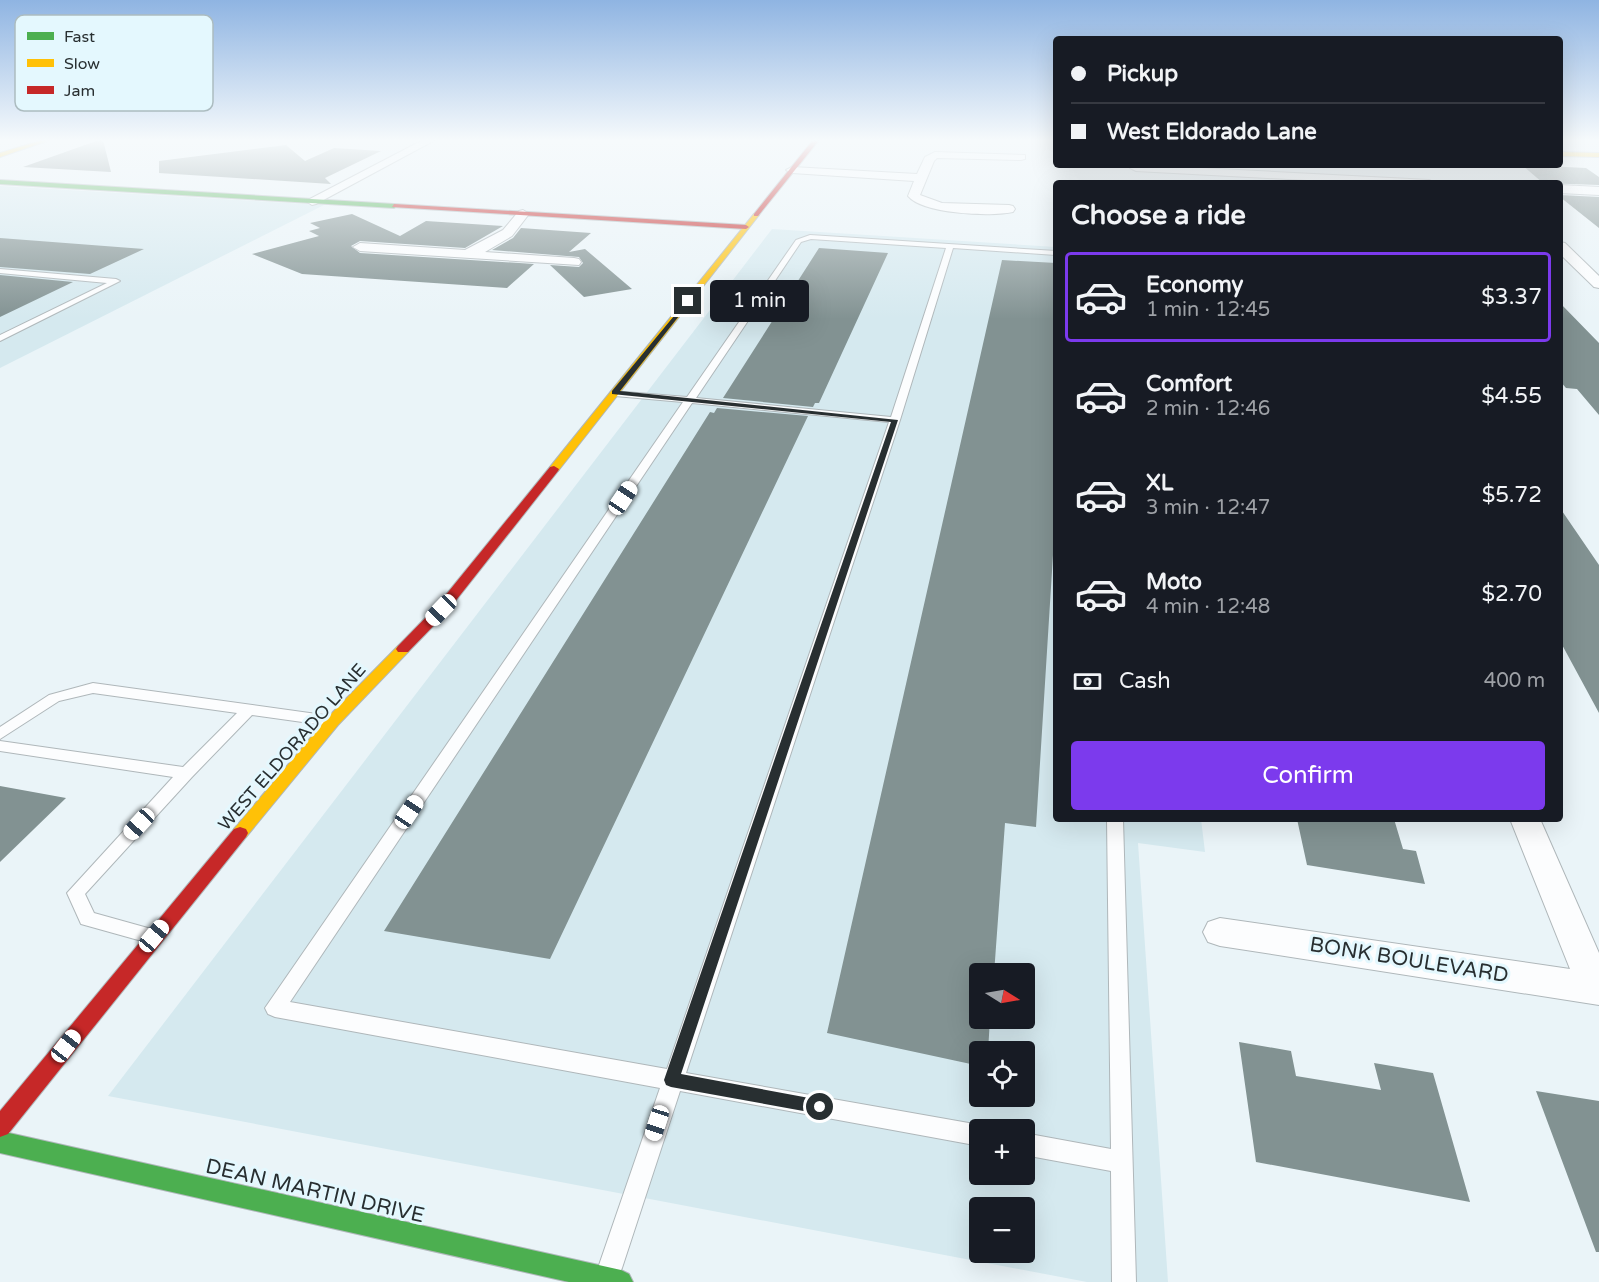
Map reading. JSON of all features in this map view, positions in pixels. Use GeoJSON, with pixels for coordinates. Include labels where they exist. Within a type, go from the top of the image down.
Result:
{"type":"FeatureCollection","features":[{"type":"Feature","properties":{"kind":"street"},"geometry":{"type":"LineString","coordinates":[[293,200],[746,227]]}},
{"type":"Feature","properties":{"kind":"street","name":"WEST ELDORADO LANE"},"geometry":{"type":"LineString","coordinates":[[0,1127],[154,936],[333,721],[441,610],[768,200]]}},
{"type":"Feature","properties":{"kind":"street"},"geometry":{"type":"LineString","coordinates":[[917,200],[934,206],[1009,210]]}},
{"type":"Feature","properties":{"kind":"street"},"geometry":{"type":"LineString","coordinates":[[466,254],[483,249],[520,222],[523,214]]}},
{"type":"Feature","properties":{"kind":"street"},"geometry":{"type":"LineString","coordinates":[[360,247],[574,262]]}},
{"type":"Feature","properties":{"kind":"street"},"geometry":{"type":"LineString","coordinates":[[1563,249],[1599,284]]}},
{"type":"Feature","properties":{"kind":"street"},"geometry":{"type":"LineString","coordinates":[[1526,822],[1598,988]]}},
{"type":"Feature","properties":{"kind":"street","name":"BONK BOULEVARD"},"geometry":{"type":"LineString","coordinates":[[1220,932],[1598,988]]}},
{"type":"Feature","properties":{"kind":"street","name":"DEAN MARTIN DRIVE"},"geometry":{"type":"LineString","coordinates":[[0,1142],[562,1275],[614,1280]]}},
{"type":"Feature","properties":{"kind":"lane"},"geometry":{"type":"LineString","coordinates":[[969,1134],[275,1008],[798,241],[810,237],[1053,253]]}},
{"type":"Feature","properties":{"kind":"lane"},"geometry":{"type":"LineString","coordinates":[[614,1280],[671,1080],[895,420],[950,246]]}},
{"type":"Feature","properties":{"kind":"lane"},"geometry":{"type":"LineString","coordinates":[[0,271],[116,281],[0,338]]}},
{"type":"Feature","properties":{"kind":"lane"},"geometry":{"type":"LineString","coordinates":[[615,393],[895,420]]}},
{"type":"Feature","properties":{"kind":"lane"},"geometry":{"type":"LineString","coordinates":[[0,734],[54,698],[93,688],[333,721]]}},
{"type":"Feature","properties":{"kind":"lane"},"geometry":{"type":"LineString","coordinates":[[154,936],[87,919],[76,892],[248,710]]}},
{"type":"Feature","properties":{"kind":"lane"},"geometry":{"type":"LineString","coordinates":[[0,746],[186,773]]}},
{"type":"Feature","properties":{"kind":"lane"},"geometry":{"type":"LineString","coordinates":[[1115,822],[1124,1282]]}},
{"type":"Feature","properties":{"kind":"lane"},"geometry":{"type":"LineString","coordinates":[[1035,1146],[1122,1162]]}},
{"type":"Feature","properties":{"kind":"shaded area"},"geometry":{"type":"Polygon","coordinates":[[[0,200],[236,200],[324,205],[0,368],[0,200]]]}},
{"type":"Feature","properties":{"kind":"shaded area"},"geometry":{"type":"Polygon","coordinates":[[[772,229],[1053,247],[1053,822],[1201,822],[1205,852],[1138,843],[1168,1282],[1087,1282],[987,1263],[1035,1263],[1035,1197],[969,1197],[969,1260],[108,1096],[772,229]]]}},
{"type":"Feature","properties":{"kind":"building"},"geometry":{"type":"Polygon","coordinates":[[[1564,200],[1599,200],[1599,228],[1564,200]]]}},
{"type":"Feature","properties":{"kind":"building"},"geometry":{"type":"Polygon","coordinates":[[[352,214],[400,236],[426,221],[503,226],[465,248],[360,241],[351,246],[360,253],[534,264],[507,288],[302,274],[252,254],[319,236],[309,231],[320,228],[310,223],[352,214]]]}},
{"type":"Feature","properties":{"kind":"building"},"geometry":{"type":"Polygon","coordinates":[[[521,228],[591,233],[569,252],[585,249],[632,289],[584,297],[550,265],[579,267],[583,263],[579,257],[492,250],[513,238],[521,228]]]}},
{"type":"Feature","properties":{"kind":"building"},"geometry":{"type":"Polygon","coordinates":[[[0,238],[144,249],[90,274],[0,267],[0,238]]]}},
{"type":"Feature","properties":{"kind":"building"},"geometry":{"type":"Polygon","coordinates":[[[819,248],[888,253],[819,403],[815,403],[813,407],[723,398],[819,248]]]}},
{"type":"Feature","properties":{"kind":"building"},"geometry":{"type":"Polygon","coordinates":[[[1002,260],[1053,263],[1053,555],[1036,827],[1005,823],[995,963],[969,963],[969,1029],[989,1029],[989,1041],[969,1041],[969,1064],[827,1033],[1002,260]]]}},
{"type":"Feature","properties":{"kind":"building"},"geometry":{"type":"Polygon","coordinates":[[[0,275],[73,282],[0,317],[0,275]]]}},
{"type":"Feature","properties":{"kind":"building"},"geometry":{"type":"Polygon","coordinates":[[[1563,306],[1599,343],[1599,415],[1577,389],[1566,388],[1563,384],[1563,306]]]}},
{"type":"Feature","properties":{"kind":"building"},"geometry":{"type":"Polygon","coordinates":[[[717,408],[808,416],[550,959],[384,931],[710,412],[714,413],[717,408]]]}},
{"type":"Feature","properties":{"kind":"building"},"geometry":{"type":"Polygon","coordinates":[[[1563,512],[1599,565],[1599,713],[1563,647],[1563,512]]]}},
{"type":"Feature","properties":{"kind":"building"},"geometry":{"type":"Polygon","coordinates":[[[0,786],[66,798],[0,862],[0,786]]]}},
{"type":"Feature","properties":{"kind":"building"},"geometry":{"type":"Polygon","coordinates":[[[1298,822],[1395,822],[1403,849],[1416,851],[1425,884],[1307,865],[1298,822]]]}},
{"type":"Feature","properties":{"kind":"building"},"geometry":{"type":"Polygon","coordinates":[[[1239,1042],[1291,1051],[1296,1076],[1381,1090],[1374,1063],[1433,1073],[1470,1202],[1256,1162],[1239,1042]]]}},
{"type":"Feature","properties":{"kind":"building"},"geometry":{"type":"Polygon","coordinates":[[[1536,1091],[1599,1101],[1599,1252],[1596,1252],[1536,1091]]]}},
{"type":"Feature","properties":{"kind":"traffic: fast"},"geometry":{"type":"LineString","coordinates":[[293,200],[394,206]]}},
{"type":"Feature","properties":{"kind":"traffic: fast"},"geometry":{"type":"LineString","coordinates":[[0,1142],[621,1282]]}},
{"type":"Feature","properties":{"kind":"traffic: slow"},"geometry":{"type":"LineString","coordinates":[[554,469],[756,215]]}},
{"type":"Feature","properties":{"kind":"traffic: slow"},"geometry":{"type":"LineString","coordinates":[[240,833],[333,721],[403,649]]}},
{"type":"Feature","properties":{"kind":"traffic: jam"},"geometry":{"type":"LineString","coordinates":[[756,215],[768,200]]}},
{"type":"Feature","properties":{"kind":"traffic: jam"},"geometry":{"type":"LineString","coordinates":[[394,206],[746,227]]}},
{"type":"Feature","properties":{"kind":"traffic: jam"},"geometry":{"type":"LineString","coordinates":[[403,649],[441,610],[554,469]]}},
{"type":"Feature","properties":{"kind":"traffic: jam"},"geometry":{"type":"LineString","coordinates":[[0,1127],[240,833]]}},
{"type":"Feature","properties":{"kind":"route"},"geometry":{"type":"LineString","coordinates":[[688,301],[615,393],[895,420],[671,1080],[820,1107]]}}]}
